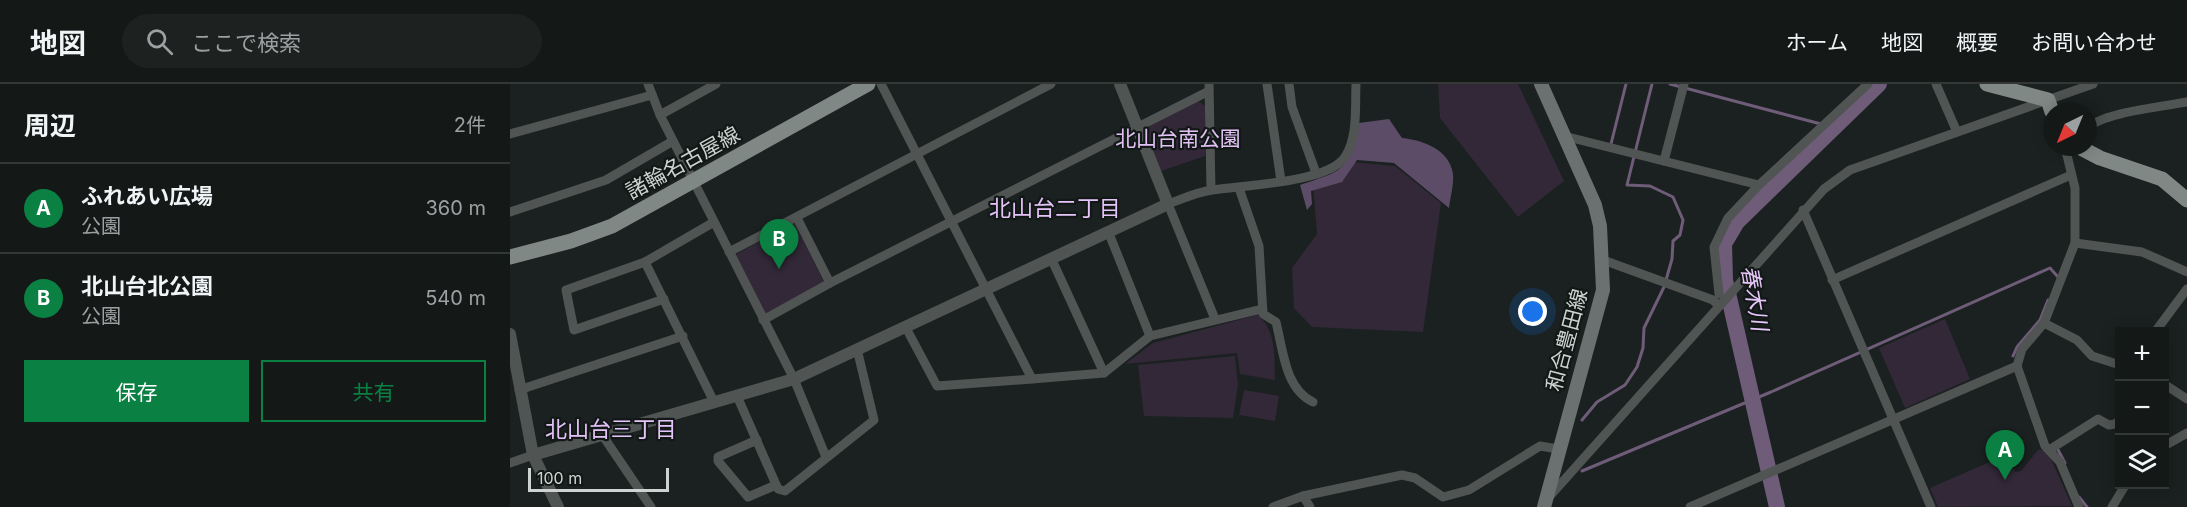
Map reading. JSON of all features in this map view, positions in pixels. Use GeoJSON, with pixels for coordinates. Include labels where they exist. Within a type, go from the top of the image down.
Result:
{"type":"FeatureCollection","features":[{"type":"Feature","properties":{"kind":"main road","name":"諸輪名古屋線"},"geometry":{"type":"LineString","coordinates":[[510,257],[572,241],[612,226],[868,84]]}},
{"type":"Feature","properties":{"kind":"main road","name":"和合豊田線"},"geometry":{"type":"LineString","coordinates":[[1541,84],[1594,205],[1600,226],[1604,290],[1558,449],[1545,504]]}},
{"type":"Feature","properties":{"kind":"main road"},"geometry":{"type":"LineString","coordinates":[[1988,84],[2043,104]]}},
{"type":"Feature","properties":{"kind":"main road"},"geometry":{"type":"LineString","coordinates":[[2096,156],[2162,178],[2187,200]]}},
{"type":"Feature","properties":{"kind":"street"},"geometry":{"type":"LineString","coordinates":[[648,84],[660,115],[794,379],[826,457]]}},
{"type":"Feature","properties":{"kind":"street"},"geometry":{"type":"LineString","coordinates":[[660,115],[716,84]]}},
{"type":"Feature","properties":{"kind":"street"},"geometry":{"type":"LineString","coordinates":[[881,84],[1032,380]]}},
{"type":"Feature","properties":{"kind":"street"},"geometry":{"type":"LineString","coordinates":[[729,252],[1051,84]]}},
{"type":"Feature","properties":{"kind":"street"},"geometry":{"type":"LineString","coordinates":[[1120,84],[1215,319]]}},
{"type":"Feature","properties":{"kind":"street"},"geometry":{"type":"LineString","coordinates":[[1267,84],[1281,181]]}},
{"type":"Feature","properties":{"kind":"street"},"geometry":{"type":"LineString","coordinates":[[1289,84],[1292,107],[1316,173]]}},
{"type":"Feature","properties":{"kind":"street"},"geometry":{"type":"LineString","coordinates":[[510,463],[794,379],[1168,204],[1211,190],[1281,181],[1334,168],[1346,155],[1353,135],[1356,84]]}},
{"type":"Feature","properties":{"kind":"street"},"geometry":{"type":"LineString","coordinates":[[1664,160],[1684,84]]}},
{"type":"Feature","properties":{"kind":"street"},"geometry":{"type":"LineString","coordinates":[[1719,301],[1714,260],[1717,238],[1728,218],[1759,185],[1868,84]]}},
{"type":"Feature","properties":{"kind":"street"},"geometry":{"type":"LineString","coordinates":[[1936,84],[1957,132]]}},
{"type":"Feature","properties":{"kind":"street"},"geometry":{"type":"LineString","coordinates":[[2057,102],[2089,84]]}},
{"type":"Feature","properties":{"kind":"street"},"geometry":{"type":"LineString","coordinates":[[763,320],[830,283],[1137,128],[1209,88],[1211,190]]}},
{"type":"Feature","properties":{"kind":"street"},"geometry":{"type":"LineString","coordinates":[[510,134],[652,94]]}},
{"type":"Feature","properties":{"kind":"street"},"geometry":{"type":"LineString","coordinates":[[2097,123],[2187,102]]}},
{"type":"Feature","properties":{"kind":"street"},"geometry":{"type":"LineString","coordinates":[[1545,504],[1719,301],[1735,288],[1824,189],[1850,170],[1957,132],[2043,108]]}},
{"type":"Feature","properties":{"kind":"street"},"geometry":{"type":"LineString","coordinates":[[1564,136],[1759,185]]}},
{"type":"Feature","properties":{"kind":"street"},"geometry":{"type":"LineString","coordinates":[[510,212],[606,180],[673,141]]}},
{"type":"Feature","properties":{"kind":"street"},"geometry":{"type":"LineString","coordinates":[[2067,156],[2077,203],[2074,243],[2044,323],[2022,349],[2017,366],[2033,418],[2045,446],[2060,462],[2079,507]]}},
{"type":"Feature","properties":{"kind":"street"},"geometry":{"type":"LineString","coordinates":[[1832,280],[2071,175]]}},
{"type":"Feature","properties":{"kind":"street"},"geometry":{"type":"LineString","coordinates":[[1239,188],[1259,246],[1263,314],[1276,322],[1291,380],[1301,396],[1313,402]]}},
{"type":"Feature","properties":{"kind":"street"},"geometry":{"type":"LineString","coordinates":[[1803,210],[1931,507]]}},
{"type":"Feature","properties":{"kind":"street"},"geometry":{"type":"LineString","coordinates":[[797,218],[830,283]]}},
{"type":"Feature","properties":{"kind":"street"},"geometry":{"type":"LineString","coordinates":[[664,299],[574,330],[566,290],[645,262],[714,222]]}},
{"type":"Feature","properties":{"kind":"street"},"geometry":{"type":"LineString","coordinates":[[1108,231],[1150,336]]}},
{"type":"Feature","properties":{"kind":"street"},"geometry":{"type":"LineString","coordinates":[[2074,243],[2142,252],[2187,272]]}},
{"type":"Feature","properties":{"kind":"street"},"geometry":{"type":"LineString","coordinates":[[1051,258],[1104,373]]}},
{"type":"Feature","properties":{"kind":"street"},"geometry":{"type":"LineString","coordinates":[[1602,260],[1719,301]]}},
{"type":"Feature","properties":{"kind":"street"},"geometry":{"type":"LineString","coordinates":[[645,262],[714,402]]}},
{"type":"Feature","properties":{"kind":"street"},"geometry":{"type":"LineString","coordinates":[[2159,327],[2181,301],[2187,289]]}},
{"type":"Feature","properties":{"kind":"street"},"geometry":{"type":"LineString","coordinates":[[904,326],[937,386],[1104,373],[1150,336],[1262,309]]}},
{"type":"Feature","properties":{"kind":"street"},"geometry":{"type":"LineString","coordinates":[[2044,323],[2077,340],[2092,356],[2115,363]]}},
{"type":"Feature","properties":{"kind":"street"},"geometry":{"type":"LineString","coordinates":[[510,334],[533,455],[558,507]]}},
{"type":"Feature","properties":{"kind":"street"},"geometry":{"type":"LineString","coordinates":[[519,390],[683,336]]}},
{"type":"Feature","properties":{"kind":"street"},"geometry":{"type":"LineString","coordinates":[[737,396],[778,489],[785,491],[874,420],[857,349]]}},
{"type":"Feature","properties":{"kind":"street"},"geometry":{"type":"LineString","coordinates":[[1690,507],[2017,366]]}},
{"type":"Feature","properties":{"kind":"street"},"geometry":{"type":"LineString","coordinates":[[2169,387],[2187,399]]}},
{"type":"Feature","properties":{"kind":"street"},"geometry":{"type":"LineString","coordinates":[[2049,450],[2098,419],[2109,425],[2115,424]]}},
{"type":"Feature","properties":{"kind":"street"},"geometry":{"type":"LineString","coordinates":[[2169,443],[2187,433]]}},
{"type":"Feature","properties":{"kind":"street"},"geometry":{"type":"LineString","coordinates":[[603,436],[651,507]]}},
{"type":"Feature","properties":{"kind":"street"},"geometry":{"type":"LineString","coordinates":[[757,440],[718,457],[718,461],[748,497],[776,485]]}},
{"type":"Feature","properties":{"kind":"street"},"geometry":{"type":"LineString","coordinates":[[1273,507],[1303,496],[1402,475],[1415,478],[1443,497],[1469,490],[1540,446],[1558,449]]}},
{"type":"Feature","properties":{"kind":"street"},"geometry":{"type":"LineString","coordinates":[[2112,507],[2123,489]]}},
{"type":"Feature","properties":{"kind":"street"},"geometry":{"type":"LineString","coordinates":[[1303,496],[1310,507]]}},
{"type":"Feature","properties":{"kind":"green space"},"geometry":{"type":"Polygon","coordinates":[[[1438,84],[1518,84],[1564,181],[1518,217],[1440,118],[1438,84]]]}},
{"type":"Feature","properties":{"kind":"green space","name":"北山台南公園"},"geometry":{"type":"Polygon","coordinates":[[[1197,100],[1205,106],[1205,156],[1161,171],[1145,131],[1197,100]]]}},
{"type":"Feature","properties":{"kind":"green space"},"geometry":{"type":"Polygon","coordinates":[[[1352,162],[1395,166],[1441,203],[1423,332],[1312,327],[1294,308],[1292,268],[1317,234],[1313,184],[1341,178],[1352,162]]]}},
{"type":"Feature","properties":{"kind":"green space"},"geometry":{"type":"Polygon","coordinates":[[[794,223],[824,282],[765,315],[735,255],[794,223]]]}},
{"type":"Feature","properties":{"kind":"green space"},"geometry":{"type":"Polygon","coordinates":[[[1257,315],[1268,328],[1271,336],[1275,380],[1240,374],[1237,353],[1125,364],[1153,343],[1257,315]]]}},
{"type":"Feature","properties":{"kind":"green space"},"geometry":{"type":"Polygon","coordinates":[[[1945,319],[1970,379],[1905,408],[1879,348],[1945,319]]]}},
{"type":"Feature","properties":{"kind":"green space"},"geometry":{"type":"Polygon","coordinates":[[[1235,356],[1238,385],[1233,418],[1144,416],[1138,365],[1235,356]]]}},
{"type":"Feature","properties":{"kind":"green space"},"geometry":{"type":"Polygon","coordinates":[[[1244,390],[1279,396],[1275,421],[1239,415],[1244,390]]]}},
{"type":"Feature","properties":{"kind":"green space"},"geometry":{"type":"Polygon","coordinates":[[[2038,450],[2047,450],[2072,506],[1938,507],[1930,488],[2008,454],[2015,472],[2021,471],[2038,450]]]}},
{"type":"Feature","properties":{"kind":"shaded area"},"geometry":{"type":"Polygon","coordinates":[[[1389,119],[1402,138],[1427,144],[1447,159],[1453,174],[1449,208],[1394,163],[1357,160],[1342,182],[1311,191],[1312,204],[1307,210],[1300,185],[1328,175],[1342,166],[1351,151],[1359,123],[1389,119]]]}},
{"type":"Feature","properties":{"kind":"waterway"},"geometry":{"type":"LineString","coordinates":[[1611,144],[1626,84]]}},
{"type":"Feature","properties":{"kind":"waterway"},"geometry":{"type":"LineString","coordinates":[[1582,420],[1597,402],[1625,385],[1637,367],[1643,348],[1644,328],[1664,287],[1672,259],[1673,241],[1680,235],[1683,220],[1673,197],[1650,186],[1627,185],[1652,84]]}},
{"type":"Feature","properties":{"kind":"waterway"},"geometry":{"type":"LineString","coordinates":[[1670,84],[1836,128]]}},
{"type":"Feature","properties":{"kind":"waterway","name":"春木川"},"geometry":{"type":"LineString","coordinates":[[1777,507],[1725,280],[1724,244],[1737,222],[1879,84]]}},
{"type":"Feature","properties":{"kind":"waterway"},"geometry":{"type":"LineString","coordinates":[[1582,471],[1771,392],[2050,268],[2058,277]]}},
{"type":"Feature","properties":{"kind":"waterway"},"geometry":{"type":"LineString","coordinates":[[2013,356],[2017,347],[2040,320],[2048,300]]}},
{"type":"Feature","properties":{"kind":"waterway"},"geometry":{"type":"LineString","coordinates":[[2057,448],[2065,463]]}},
{"type":"Feature","properties":{"kind":"waterway"},"geometry":{"type":"LineString","coordinates":[[2079,497],[2087,507]]}},
{"type":"Feature","properties":{"kind":"place","name":"北山台北公園"},"geometry":{"type":"Point","coordinates":[779,269]}},
{"type":"Feature","properties":{"kind":"place","name":"ふれあい広場"},"geometry":{"type":"Point","coordinates":[2005,480]}},
{"type":"Feature","properties":{"kind":"district","name":"北山台二丁目"},"geometry":{"type":"Point","coordinates":[1055,208]}},
{"type":"Feature","properties":{"kind":"district","name":"北山台三丁目"},"geometry":{"type":"Point","coordinates":[611,429]}}]}
